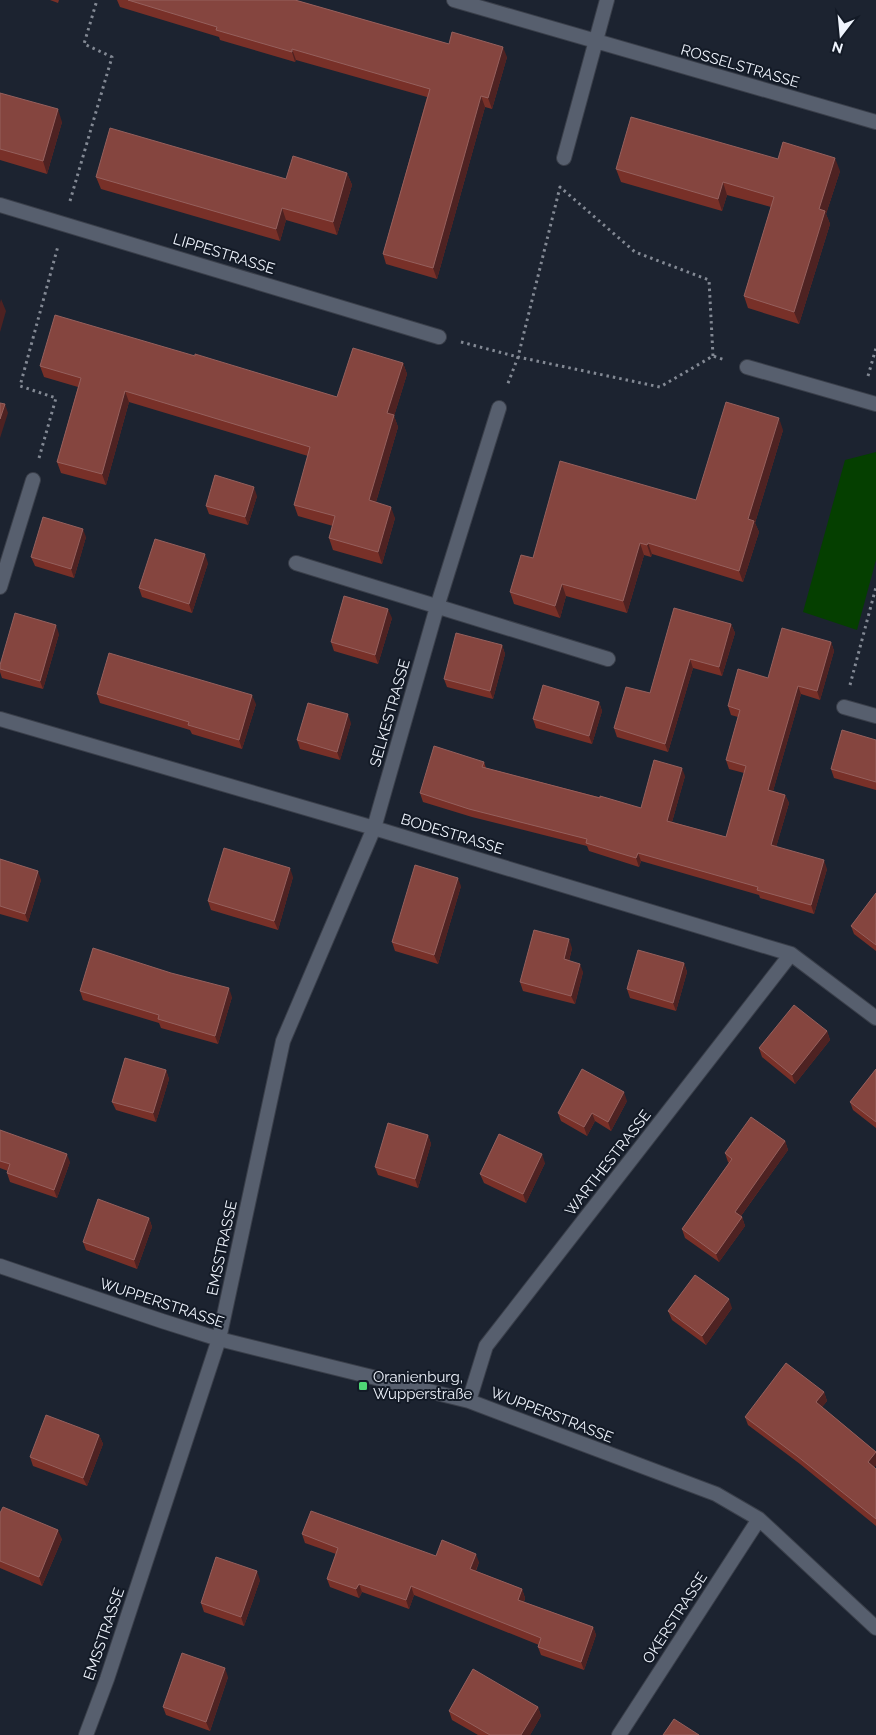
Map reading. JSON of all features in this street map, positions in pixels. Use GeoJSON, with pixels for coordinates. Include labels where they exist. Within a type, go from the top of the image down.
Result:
{"type":"FeatureCollection","features":[{"type":"Feature","properties":{"kind":"street","name":"ROSSELSTRASSE"},"geometry":{"type":"LineString","coordinates":[[454,0],[876,122]]}},
{"type":"Feature","properties":{"kind":"street"},"geometry":{"type":"LineString","coordinates":[[564,158],[607,0]]}},
{"type":"Feature","properties":{"kind":"street","name":"LIPPESTRASSE"},"geometry":{"type":"LineString","coordinates":[[0,205],[439,336]]}},
{"type":"Feature","properties":{"kind":"street"},"geometry":{"type":"LineString","coordinates":[[747,366],[876,404]]}},
{"type":"Feature","properties":{"kind":"street","name":"SELKESTRASSE"},"geometry":{"type":"LineString","coordinates":[[374,828],[437,607],[499,408]]}},
{"type":"Feature","properties":{"kind":"street"},"geometry":{"type":"LineString","coordinates":[[0,587],[33,480]]}},
{"type":"Feature","properties":{"kind":"street"},"geometry":{"type":"LineString","coordinates":[[296,563],[608,659]]}},
{"type":"Feature","properties":{"kind":"street"},"geometry":{"type":"LineString","coordinates":[[844,707],[876,716]]}},
{"type":"Feature","properties":{"kind":"street","name":"BODESTRASSE"},"geometry":{"type":"LineString","coordinates":[[0,719],[374,828],[792,954],[876,1018]]}},
{"type":"Feature","properties":{"kind":"street","name":"EMSSTRASSE"},"geometry":{"type":"LineString","coordinates":[[86,1735],[107,1679],[219,1339],[284,1041],[374,828]]}},
{"type":"Feature","properties":{"kind":"street","name":"WARTHESTRASSE"},"geometry":{"type":"LineString","coordinates":[[469,1401],[486,1346],[792,954]]}},
{"type":"Feature","properties":{"kind":"street","name":"WUPPERSTRASSE"},"geometry":{"type":"LineString","coordinates":[[0,1266],[219,1339],[469,1401],[716,1494],[759,1519],[876,1628]]}},
{"type":"Feature","properties":{"kind":"street","name":"OKERSTRASSE"},"geometry":{"type":"LineString","coordinates":[[618,1735],[759,1519]]}},
{"type":"Feature","properties":{"kind":"path"},"geometry":{"type":"LineString","coordinates":[[33,480],[56,398],[20,386],[64,223],[112,57],[84,44],[97,0]]}},
{"type":"Feature","properties":{"kind":"path"},"geometry":{"type":"LineString","coordinates":[[439,336],[518,357],[660,387],[713,356],[709,280],[635,252],[560,187],[518,357],[499,408]]}},
{"type":"Feature","properties":{"kind":"path"},"geometry":{"type":"LineString","coordinates":[[861,400],[876,348]]}},
{"type":"Feature","properties":{"kind":"path"},"geometry":{"type":"LineString","coordinates":[[844,707],[876,587]]}},
{"type":"Feature","properties":{"kind":"green space"},"geometry":{"type":"Polygon","coordinates":[[[876,452],[876,560],[857,630],[803,612],[845,460],[876,452]]]}},
{"type":"Feature","properties":{"kind":"building"},"geometry":{"type":"Polygon","coordinates":[[[128,0],[295,0],[449,44],[452,32],[503,47],[488,98],[481,96],[433,268],[383,254],[430,89],[292,49],[292,52],[216,30],[217,27],[128,0]]]}},
{"type":"Feature","properties":{"kind":"building"},"geometry":{"type":"Polygon","coordinates":[[[0,93],[58,109],[43,161],[0,149],[0,93]]]}},
{"type":"Feature","properties":{"kind":"building"},"geometry":{"type":"Polygon","coordinates":[[[631,117],[778,159],[783,142],[835,158],[819,209],[825,211],[794,312],[744,296],[774,197],[723,182],[718,199],[616,169],[631,117]]]}},
{"type":"Feature","properties":{"kind":"building"},"geometry":{"type":"Polygon","coordinates":[[[110,128],[286,179],[293,156],[347,173],[333,222],[282,208],[276,229],[96,177],[110,128]]]}},
{"type":"Feature","properties":{"kind":"building"},"geometry":{"type":"Polygon","coordinates":[[[55,315],[195,356],[195,354],[337,397],[353,348],[403,363],[387,413],[394,415],[369,500],[391,507],[378,552],[329,538],[335,516],[294,505],[310,447],[125,391],[102,474],[57,462],[81,378],[40,366],[55,315]]]}},
{"type":"Feature","properties":{"kind":"building"},"geometry":{"type":"Polygon","coordinates":[[[726,402],[779,418],[748,519],[754,521],[739,571],[648,543],[647,545],[640,543],[623,601],[562,584],[555,606],[510,592],[521,555],[533,558],[560,461],[696,500],[726,402]]]}},
{"type":"Feature","properties":{"kind":"building"},"geometry":{"type":"Polygon","coordinates":[[[0,403],[5,404],[0,419],[0,403]]]}},
{"type":"Feature","properties":{"kind":"building"},"geometry":{"type":"Polygon","coordinates":[[[215,475],[254,487],[245,517],[206,506],[215,475]]]}},
{"type":"Feature","properties":{"kind":"building"},"geometry":{"type":"Polygon","coordinates":[[[43,517],[83,529],[71,569],[31,557],[43,517]]]}},
{"type":"Feature","properties":{"kind":"building"},"geometry":{"type":"Polygon","coordinates":[[[155,539],[205,554],[189,604],[139,588],[155,539]]]}},
{"type":"Feature","properties":{"kind":"building"},"geometry":{"type":"Polygon","coordinates":[[[344,596],[388,609],[375,655],[331,642],[344,596]]]}},
{"type":"Feature","properties":{"kind":"building"},"geometry":{"type":"Polygon","coordinates":[[[674,608],[731,624],[719,667],[690,659],[665,744],[614,728],[626,687],[650,693],[674,608]]]}},
{"type":"Feature","properties":{"kind":"building"},"geometry":{"type":"Polygon","coordinates":[[[15,613],[56,625],[40,681],[0,669],[15,613]]]}},
{"type":"Feature","properties":{"kind":"building"},"geometry":{"type":"Polygon","coordinates":[[[782,628],[831,642],[817,691],[798,686],[768,790],[785,795],[771,845],[824,860],[811,905],[757,890],[758,887],[638,853],[636,858],[586,843],[587,839],[469,809],[420,793],[434,746],[484,762],[482,767],[641,808],[654,760],[682,768],[667,821],[726,837],[746,766],[726,760],[740,710],[728,706],[738,669],[768,678],[782,628]]]}},
{"type":"Feature","properties":{"kind":"building"},"geometry":{"type":"Polygon","coordinates":[[[456,633],[502,645],[490,691],[444,679],[456,633]]]}},
{"type":"Feature","properties":{"kind":"building"},"geometry":{"type":"Polygon","coordinates":[[[109,653],[252,695],[239,740],[188,725],[189,722],[97,694],[109,653]]]}},
{"type":"Feature","properties":{"kind":"building"},"geometry":{"type":"Polygon","coordinates":[[[543,685],[599,702],[589,736],[533,719],[543,685]]]}},
{"type":"Feature","properties":{"kind":"building"},"geometry":{"type":"Polygon","coordinates":[[[308,703],[348,714],[337,752],[297,740],[308,703]]]}},
{"type":"Feature","properties":{"kind":"building"},"geometry":{"type":"Polygon","coordinates":[[[842,730],[876,740],[876,782],[831,769],[842,730]]]}},
{"type":"Feature","properties":{"kind":"building"},"geometry":{"type":"Polygon","coordinates":[[[224,848],[290,868],[274,921],[208,901],[224,848]]]}},
{"type":"Feature","properties":{"kind":"building"},"geometry":{"type":"Polygon","coordinates":[[[0,859],[38,871],[25,914],[0,906],[0,859]]]}},
{"type":"Feature","properties":{"kind":"building"},"geometry":{"type":"Polygon","coordinates":[[[415,865],[458,878],[434,955],[392,942],[415,865]]]}},
{"type":"Feature","properties":{"kind":"building"},"geometry":{"type":"Polygon","coordinates":[[[876,893],[876,945],[851,926],[876,893]]]}},
{"type":"Feature","properties":{"kind":"building"},"geometry":{"type":"Polygon","coordinates":[[[534,930],[569,939],[564,959],[580,964],[571,996],[520,982],[534,930]]]}},
{"type":"Feature","properties":{"kind":"building"},"geometry":{"type":"Polygon","coordinates":[[[93,948],[171,973],[229,988],[215,1036],[158,1019],[159,1015],[80,991],[93,948]]]}},
{"type":"Feature","properties":{"kind":"building"},"geometry":{"type":"Polygon","coordinates":[[[638,950],[684,963],[673,1003],[627,989],[638,950]]]}},
{"type":"Feature","properties":{"kind":"building"},"geometry":{"type":"Polygon","coordinates":[[[794,1005],[827,1031],[792,1075],[759,1048],[794,1005]]]}},
{"type":"Feature","properties":{"kind":"building"},"geometry":{"type":"Polygon","coordinates":[[[125,1058],[166,1070],[153,1113],[112,1102],[125,1058]]]}},
{"type":"Feature","properties":{"kind":"building"},"geometry":{"type":"Polygon","coordinates":[[[582,1069],[624,1092],[608,1122],[592,1113],[584,1127],[558,1113],[582,1069]]]}},
{"type":"Feature","properties":{"kind":"building"},"geometry":{"type":"Polygon","coordinates":[[[876,1069],[876,1122],[850,1102],[876,1069]]]}},
{"type":"Feature","properties":{"kind":"building"},"geometry":{"type":"Polygon","coordinates":[[[751,1117],[785,1141],[735,1212],[742,1217],[716,1254],[682,1229],[732,1159],[725,1153],[751,1117]]]}},
{"type":"Feature","properties":{"kind":"building"},"geometry":{"type":"Polygon","coordinates":[[[388,1123],[428,1135],[415,1179],[375,1167],[388,1123]]]}},
{"type":"Feature","properties":{"kind":"building"},"geometry":{"type":"Polygon","coordinates":[[[0,1130],[67,1154],[54,1190],[7,1173],[10,1164],[0,1161],[0,1130]]]}},
{"type":"Feature","properties":{"kind":"building"},"geometry":{"type":"Polygon","coordinates":[[[499,1134],[542,1154],[523,1194],[480,1174],[499,1134]]]}},
{"type":"Feature","properties":{"kind":"building"},"geometry":{"type":"Polygon","coordinates":[[[98,1199],[149,1218],[134,1260],[83,1242],[98,1199]]]}},
{"type":"Feature","properties":{"kind":"building"},"geometry":{"type":"Polygon","coordinates":[[[695,1275],[729,1299],[702,1336],[668,1311],[695,1275]]]}},
{"type":"Feature","properties":{"kind":"building"},"geometry":{"type":"Polygon","coordinates":[[[786,1363],[824,1392],[816,1402],[876,1452],[868,1462],[876,1469],[876,1519],[745,1417],[786,1363]]]}},
{"type":"Feature","properties":{"kind":"building"},"geometry":{"type":"Polygon","coordinates":[[[46,1415],[99,1435],[83,1478],[30,1457],[46,1415]]]}},
{"type":"Feature","properties":{"kind":"building"},"geometry":{"type":"Polygon","coordinates":[[[3,1507],[58,1530],[39,1577],[0,1561],[0,1513],[3,1507]]]}},
{"type":"Feature","properties":{"kind":"building"},"geometry":{"type":"Polygon","coordinates":[[[311,1511],[436,1556],[442,1540],[476,1554],[470,1569],[522,1589],[518,1600],[593,1627],[581,1662],[538,1647],[541,1638],[411,1586],[406,1600],[359,1584],[356,1589],[327,1579],[338,1548],[302,1534],[311,1511]]]}},
{"type":"Feature","properties":{"kind":"building"},"geometry":{"type":"Polygon","coordinates":[[[216,1557],[257,1571],[241,1617],[201,1603],[216,1557]]]}},
{"type":"Feature","properties":{"kind":"building"},"geometry":{"type":"Polygon","coordinates":[[[182,1653],[225,1668],[206,1722],[163,1707],[182,1653]]]}},
{"type":"Feature","properties":{"kind":"building"},"geometry":{"type":"Polygon","coordinates":[[[473,1669],[538,1707],[521,1735],[490,1735],[449,1711],[473,1669]]]}},
{"type":"Feature","properties":{"kind":"building"},"geometry":{"type":"Polygon","coordinates":[[[674,1719],[699,1735],[663,1735],[674,1719]]]}},
{"type":"Feature","properties":{"kind":"place","name":"Oranienburg, Wupperstraße"},"geometry":{"type":"Point","coordinates":[363,1386]}}]}
